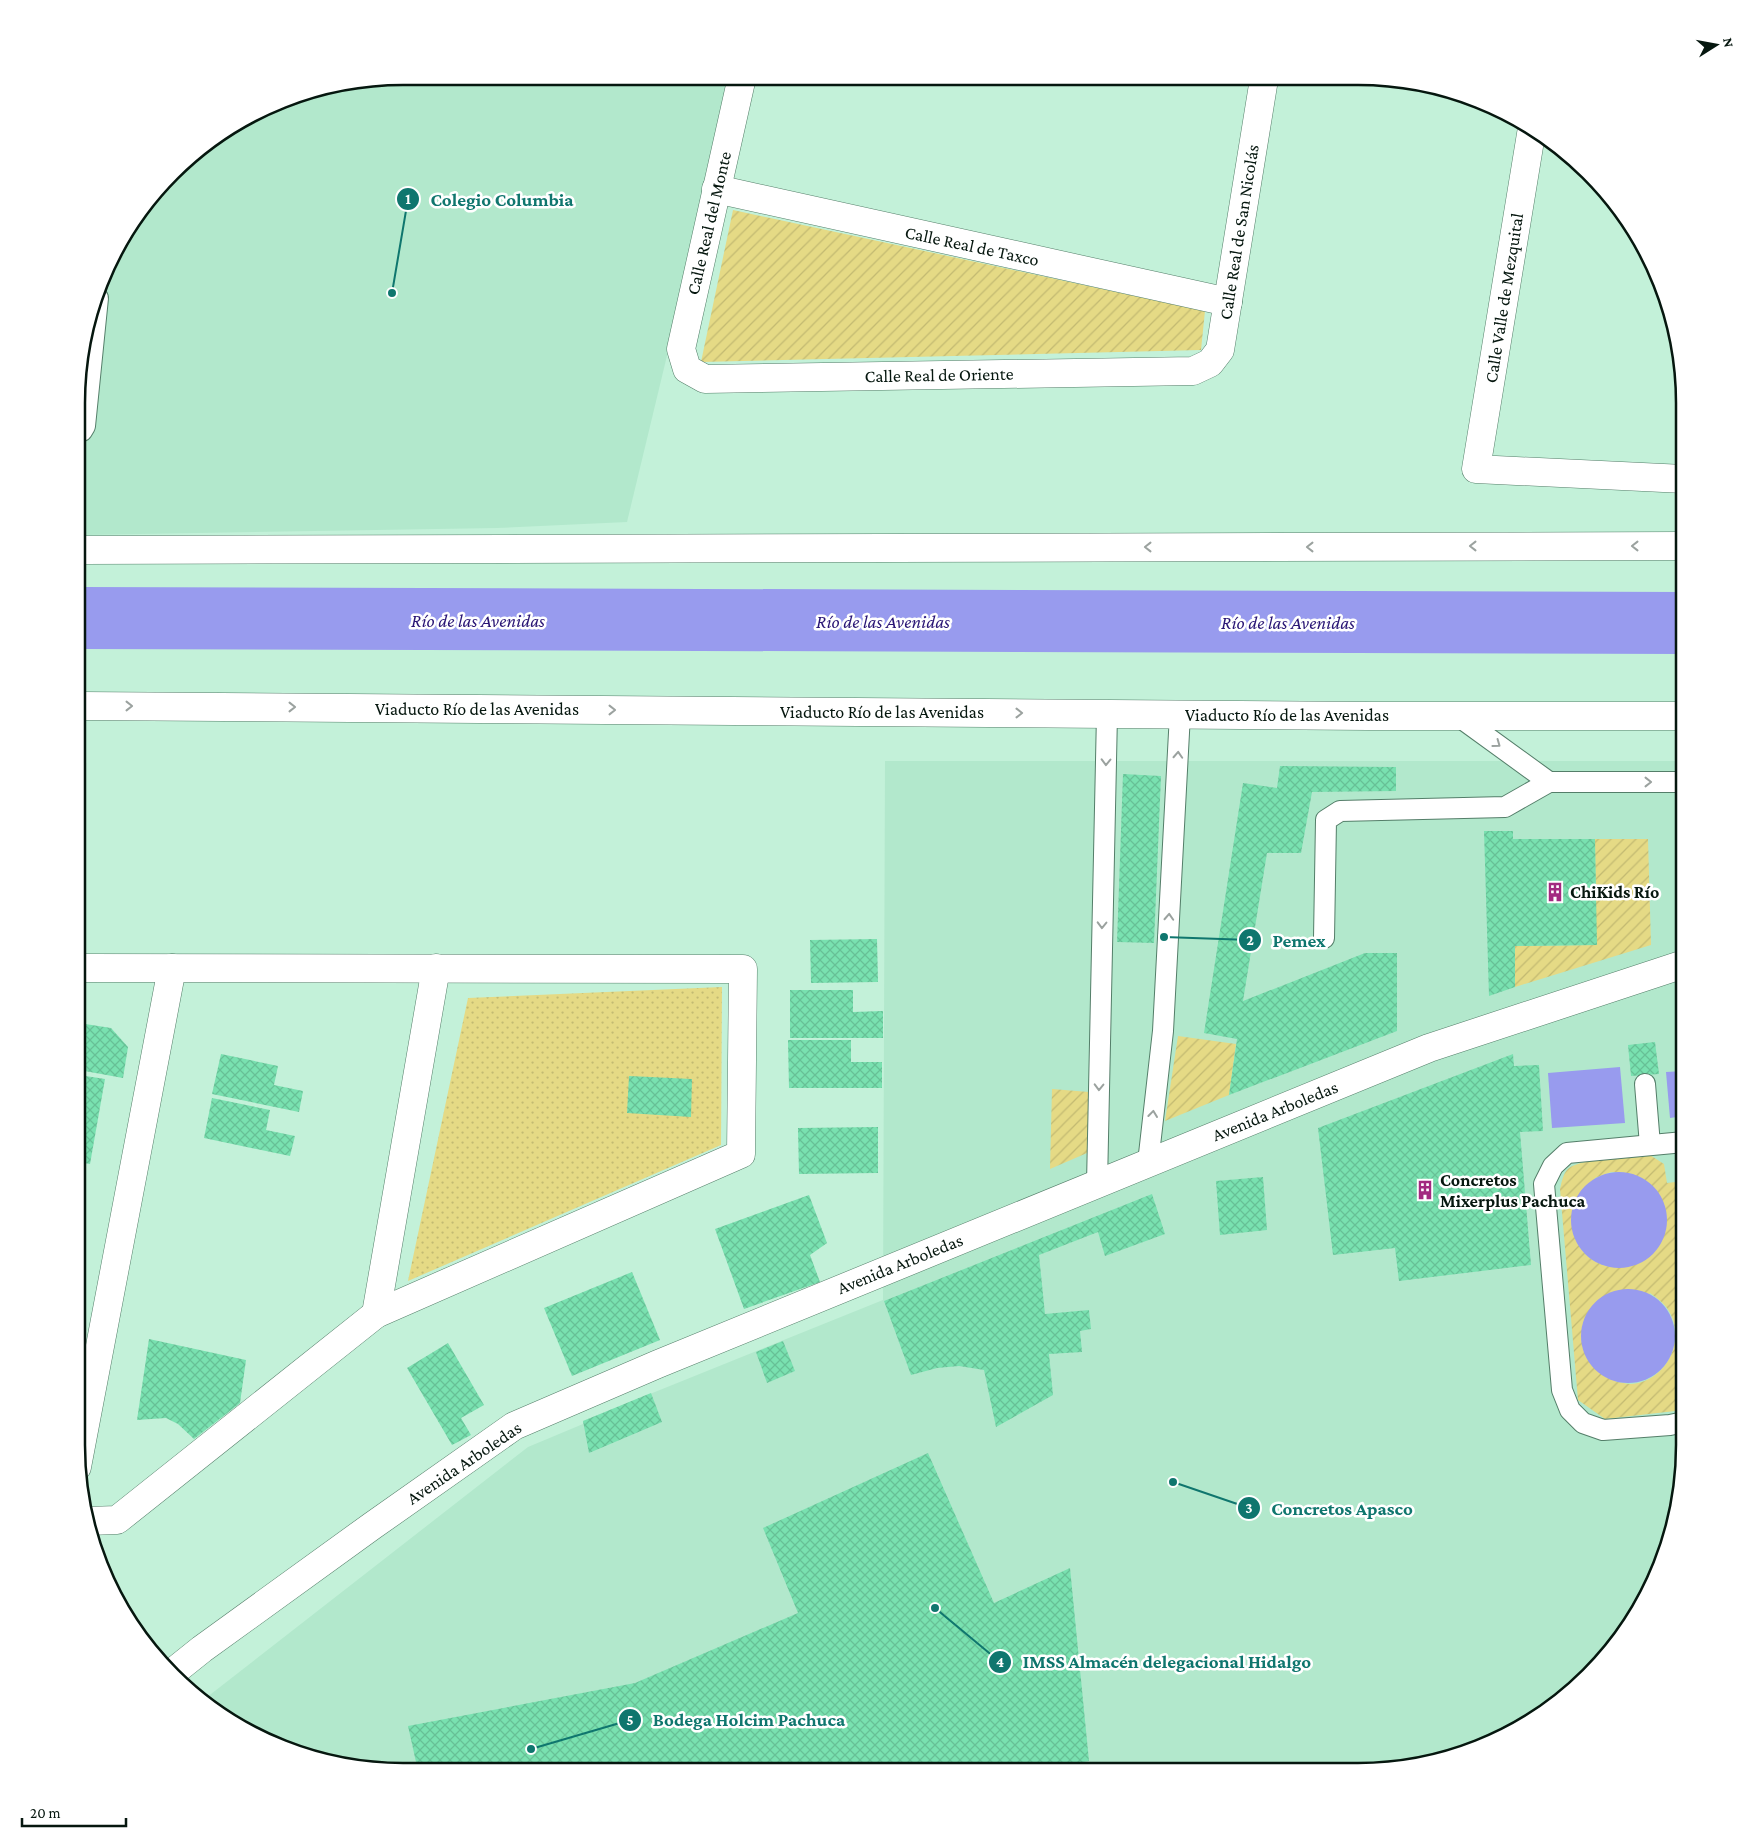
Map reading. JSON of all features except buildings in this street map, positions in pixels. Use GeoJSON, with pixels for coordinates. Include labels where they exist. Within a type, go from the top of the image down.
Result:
{"type":"FeatureCollection","features":[{"type":"Feature","properties":{"kind":"street","name":"Calle Real del Monte"},"geometry":{"type":"LineString","coordinates":[[687,369],[681,349],[740,85]]}},
{"type":"Feature","properties":{"kind":"street","name":"Calle Real de San Nicolás"},"geometry":{"type":"LineString","coordinates":[[1193,371],[1210,363],[1220,350],[1263,85]]}},
{"type":"Feature","properties":{"kind":"street","name":"Calle Valle de Mezquital"},"geometry":{"type":"LineString","coordinates":[[1531,136],[1476,469],[1676,479]]}},
{"type":"Feature","properties":{"kind":"street","name":"Calle Real de Taxco"},"geometry":{"type":"LineString","coordinates":[[716,189],[1228,302]]}},
{"type":"Feature","properties":{"kind":"street","name":"Calle Real de Oriente"},"geometry":{"type":"LineString","coordinates":[[687,369],[705,379],[1193,371]]}},
{"type":"Feature","properties":{"kind":"street"},"geometry":{"type":"LineString","coordinates":[[85,550],[1676,546]]}},
{"type":"Feature","properties":{"kind":"street","name":"Viaducto Río de las Avenidas"},"geometry":{"type":"LineString","coordinates":[[85,706],[1107,714],[1676,716]]}},
{"type":"Feature","properties":{"kind":"street","name":"Avenida Arboledas"},"geometry":{"type":"LineString","coordinates":[[177,1669],[372,1526],[514,1426],[658,1364],[1428,1048],[1676,967]]}},
{"type":"Feature","properties":{"kind":"street"},"geometry":{"type":"LineString","coordinates":[[85,968],[743,969],[741,1154],[376,1314],[117,1520],[94,1521]]}},
{"type":"Feature","properties":{"kind":"street"},"geometry":{"type":"LineString","coordinates":[[85,1425],[172,968]]}},
{"type":"Feature","properties":{"kind":"street"},"geometry":{"type":"LineString","coordinates":[[376,1314],[436,968]]}},
{"type":"Feature","properties":{"kind":"lane"},"geometry":{"type":"LineString","coordinates":[[85,417],[95,325]]}},
{"type":"Feature","properties":{"kind":"lane"},"geometry":{"type":"LineString","coordinates":[[1097,1184],[1107,714]]}},
{"type":"Feature","properties":{"kind":"lane"},"geometry":{"type":"LineString","coordinates":[[1148,1163],[1163,1031],[1180,714]]}},
{"type":"Feature","properties":{"kind":"lane"},"geometry":{"type":"LineString","coordinates":[[1458,716],[1549,782]]}},
{"type":"Feature","properties":{"kind":"lane"},"geometry":{"type":"LineString","coordinates":[[1324,938],[1326,820],[1340,811],[1505,807],[1549,782],[1676,782]]}},
{"type":"Feature","properties":{"kind":"lane"},"geometry":{"type":"LineString","coordinates":[[1645,1084],[1650,1145]]}},
{"type":"Feature","properties":{"kind":"lane"},"geometry":{"type":"LineString","coordinates":[[1676,1143],[1567,1153],[1553,1166],[1544,1184],[1562,1390],[1570,1410],[1583,1423],[1603,1430],[1676,1424]]}},
{"type":"Feature","properties":{"kind":"shaded area"},"geometry":{"type":"Polygon","coordinates":[[[403,85],[732,85],[627,522],[497,528],[85,535],[85,403],[88,362],[91,341],[102,301],[118,262],[151,209],[193,164],[226,139],[262,118],[281,109],[321,96],[362,88],[403,85]]]}},
{"type":"Feature","properties":{"kind":"shaded area"},"geometry":{"type":"Polygon","coordinates":[[[733,210],[1205,311],[1201,350],[701,362],[733,210]]]}},
{"type":"Feature","properties":{"kind":"shaded area"},"geometry":{"type":"Polygon","coordinates":[[[885,761],[1676,761],[1676,1445],[1670,1507],[1652,1567],[1622,1622],[1583,1670],[1535,1709],[1499,1730],[1460,1746],[1420,1757],[1379,1762],[403,1763],[341,1757],[301,1746],[262,1730],[208,1696],[528,1447],[583,1424],[583,1421],[883,1300],[885,761]]]}},
{"type":"Feature","properties":{"kind":"shaded area"},"geometry":{"type":"Polygon","coordinates":[[[1595,839],[1648,839],[1651,945],[1515,987],[1515,946],[1596,945],[1595,839]]]}},
{"type":"Feature","properties":{"kind":"shaded area"},"geometry":{"type":"Polygon","coordinates":[[[722,987],[721,1145],[408,1281],[468,998],[722,987]]]}},
{"type":"Feature","properties":{"kind":"shaded area"},"geometry":{"type":"Polygon","coordinates":[[[1178,1036],[1236,1044],[1229,1095],[1165,1121],[1178,1036]]]}},
{"type":"Feature","properties":{"kind":"shaded area"},"geometry":{"type":"Polygon","coordinates":[[[1052,1089],[1089,1092],[1087,1153],[1050,1169],[1052,1089]]]}},
{"type":"Feature","properties":{"kind":"shaded area"},"geometry":{"type":"Polygon","coordinates":[[[1650,1155],[1664,1164],[1667,1183],[1676,1182],[1676,1411],[1605,1419],[1578,1400],[1560,1189],[1565,1172],[1569,1168],[1585,1162],[1650,1155]],[[1611,1172],[1595,1178],[1573,1233],[1584,1253],[1600,1264],[1610,1267],[1632,1265],[1650,1255],[1658,1247],[1663,1237],[1666,1223],[1664,1208],[1654,1190],[1644,1180],[1626,1173],[1611,1172]],[[1650,1293],[1616,1382],[1631,1384],[1643,1382],[1662,1369],[1669,1360],[1675,1338],[1675,1326],[1669,1311],[1650,1293]]]}},
{"type":"Feature","properties":{"kind":"water"},"geometry":{"type":"Polygon","coordinates":[[[1620,1067],[1625,1123],[1552,1128],[1548,1073],[1620,1067]]]}},
{"type":"Feature","properties":{"kind":"water"},"geometry":{"type":"Polygon","coordinates":[[[1676,1071],[1676,1117],[1670,1118],[1666,1072],[1676,1071]]]}},
{"type":"Feature","properties":{"kind":"water"},"geometry":{"type":"Polygon","coordinates":[[[1619,1172],[1637,1176],[1653,1186],[1663,1202],[1667,1220],[1663,1238],[1653,1254],[1637,1264],[1619,1268],[1601,1264],[1585,1254],[1575,1238],[1571,1220],[1575,1202],[1585,1186],[1601,1176],[1619,1172]]]}},
{"type":"Feature","properties":{"kind":"water"},"geometry":{"type":"Polygon","coordinates":[[[1619,1289],[1637,1289],[1662,1302],[1672,1318],[1675,1336],[1672,1354],[1662,1370],[1637,1383],[1619,1383],[1594,1370],[1581,1345],[1581,1327],[1594,1302],[1619,1289]]]}},
{"type":"Feature","properties":{"kind":"waterway","name":"Río de las Avenidas"},"geometry":{"type":"LineString","coordinates":[[85,618],[1676,623]]}},
{"type":"Feature","properties":{"kind":"place","name":"Colegio Columbia"},"geometry":{"type":"Point","coordinates":[392,293]}},
{"type":"Feature","properties":{"kind":"place","name":"ChiKids Río"},"geometry":{"type":"Point","coordinates":[1555,892]}},
{"type":"Feature","properties":{"kind":"place","name":"Pemex"},"geometry":{"type":"Point","coordinates":[1164,937]}},
{"type":"Feature","properties":{"kind":"place","name":"Concretos Mixerplus Pachuca"},"geometry":{"type":"Point","coordinates":[1425,1190]}},
{"type":"Feature","properties":{"kind":"place","name":"Concretos Apasco"},"geometry":{"type":"Point","coordinates":[1173,1482]}},
{"type":"Feature","properties":{"kind":"place","name":"IMSS Almacén delegacional Hidalgo"},"geometry":{"type":"Point","coordinates":[935,1608]}},
{"type":"Feature","properties":{"kind":"place","name":"Bodega Holcim Pachuca"},"geometry":{"type":"Point","coordinates":[531,1749]}}]}
